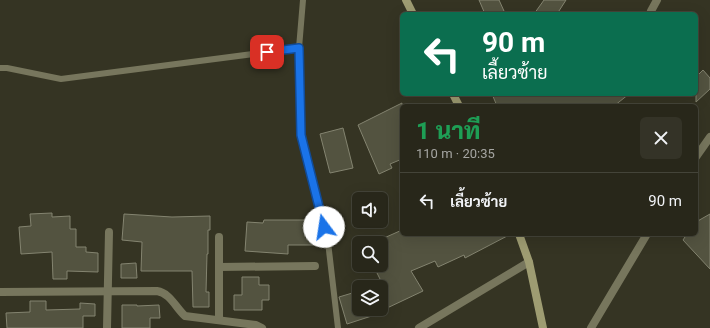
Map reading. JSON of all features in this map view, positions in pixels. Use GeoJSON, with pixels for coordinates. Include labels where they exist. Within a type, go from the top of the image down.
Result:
{"type":"FeatureCollection","features":[{"type":"Feature","properties":{"kind":"main road"},"geometry":{"type":"LineString","coordinates":[[406,0],[412,12]]}},
{"type":"Feature","properties":{"kind":"main road"},"geometry":{"type":"LineString","coordinates":[[520,236],[529,262],[543,328]]}},
{"type":"Feature","properties":{"kind":"street"},"geometry":{"type":"LineString","coordinates":[[651,11],[657,0]]}},
{"type":"Feature","properties":{"kind":"street"},"geometry":{"type":"LineString","coordinates":[[698,155],[710,137]]}},
{"type":"Feature","properties":{"kind":"street"},"geometry":{"type":"LineString","coordinates":[[107,328],[109,232]]}},
{"type":"Feature","properties":{"kind":"street"},"geometry":{"type":"LineString","coordinates":[[591,328],[646,236]]}},
{"type":"Feature","properties":{"kind":"street"},"geometry":{"type":"LineString","coordinates":[[219,237],[219,320]]}},
{"type":"Feature","properties":{"kind":"street"},"geometry":{"type":"LineString","coordinates":[[419,328],[529,262]]}},
{"type":"Feature","properties":{"kind":"street"},"geometry":{"type":"LineString","coordinates":[[219,267],[315,266]]}},
{"type":"Feature","properties":{"kind":"street"},"geometry":{"type":"LineString","coordinates":[[0,292],[107,290],[162,292],[185,316],[256,325],[262,328]]}},
{"type":"Feature","properties":{"kind":"lane"},"geometry":{"type":"LineString","coordinates":[[303,0],[299,48],[301,135],[328,242],[338,328]]}},
{"type":"Feature","properties":{"kind":"lane"},"geometry":{"type":"LineString","coordinates":[[0,68],[7,68],[61,79],[299,48]]}},
{"type":"Feature","properties":{"kind":"building"},"geometry":{"type":"Polygon","coordinates":[[[479,0],[499,0],[504,11],[502,12],[484,12],[479,0]]]}},
{"type":"Feature","properties":{"kind":"building"},"geometry":{"type":"Polygon","coordinates":[[[544,0],[566,0],[558,12],[535,12],[544,0]]]}},
{"type":"Feature","properties":{"kind":"building"},"geometry":{"type":"Polygon","coordinates":[[[703,70],[710,78],[710,89],[696,102],[696,96],[698,96],[698,75],[703,70]]]}},
{"type":"Feature","properties":{"kind":"building"},"geometry":{"type":"Polygon","coordinates":[[[493,96],[626,96],[616,104],[496,104],[493,96]]]}},
{"type":"Feature","properties":{"kind":"building"},"geometry":{"type":"Polygon","coordinates":[[[400,104],[400,160],[390,164],[392,168],[379,174],[358,125],[400,104]]]}},
{"type":"Feature","properties":{"kind":"building"},"geometry":{"type":"Polygon","coordinates":[[[343,128],[353,168],[330,173],[320,134],[343,128]]]}},
{"type":"Feature","properties":{"kind":"building"},"geometry":{"type":"Polygon","coordinates":[[[52,213],[52,217],[70,216],[70,229],[76,229],[76,247],[86,247],[86,252],[98,253],[98,272],[67,271],[67,279],[53,279],[52,252],[21,254],[19,227],[31,226],[30,214],[52,213]]]}},
{"type":"Feature","properties":{"kind":"building"},"geometry":{"type":"Polygon","coordinates":[[[124,214],[172,217],[210,216],[210,230],[208,230],[206,292],[209,292],[209,307],[193,307],[192,271],[141,271],[142,242],[122,240],[124,214]]]}},
{"type":"Feature","properties":{"kind":"building"},"geometry":{"type":"Polygon","coordinates":[[[710,214],[710,269],[683,240],[686,236],[698,236],[698,221],[710,214]]]}},
{"type":"Feature","properties":{"kind":"building"},"geometry":{"type":"Polygon","coordinates":[[[264,220],[318,220],[318,245],[288,245],[288,254],[245,251],[247,222],[263,223],[264,220]]]}},
{"type":"Feature","properties":{"kind":"building"},"geometry":{"type":"Polygon","coordinates":[[[400,231],[400,236],[507,236],[465,258],[464,255],[438,267],[435,261],[411,271],[423,291],[388,308],[388,280],[380,280],[376,272],[388,272],[388,236],[400,231]]]}},
{"type":"Feature","properties":{"kind":"building"},"geometry":{"type":"Polygon","coordinates":[[[136,263],[137,278],[121,278],[121,264],[136,263]]]}},
{"type":"Feature","properties":{"kind":"building"},"geometry":{"type":"Polygon","coordinates":[[[242,277],[259,277],[259,285],[269,285],[269,300],[262,300],[262,310],[234,310],[234,295],[242,295],[242,277]]]}},
{"type":"Feature","properties":{"kind":"building"},"geometry":{"type":"Polygon","coordinates":[[[352,293],[352,316],[372,316],[347,324],[339,297],[352,293]]]}},
{"type":"Feature","properties":{"kind":"building"},"geometry":{"type":"Polygon","coordinates":[[[30,301],[46,301],[46,310],[80,309],[80,303],[95,304],[95,316],[83,316],[83,328],[7,328],[6,313],[30,312],[30,301]]]}},
{"type":"Feature","properties":{"kind":"building"},"geometry":{"type":"Polygon","coordinates":[[[122,305],[159,305],[160,318],[150,318],[150,328],[122,328],[122,305]]]}},
{"type":"Feature","properties":{"kind":"route"},"geometry":{"type":"LineString","coordinates":[[267,52],[299,48],[301,135],[324,227]]}}]}
